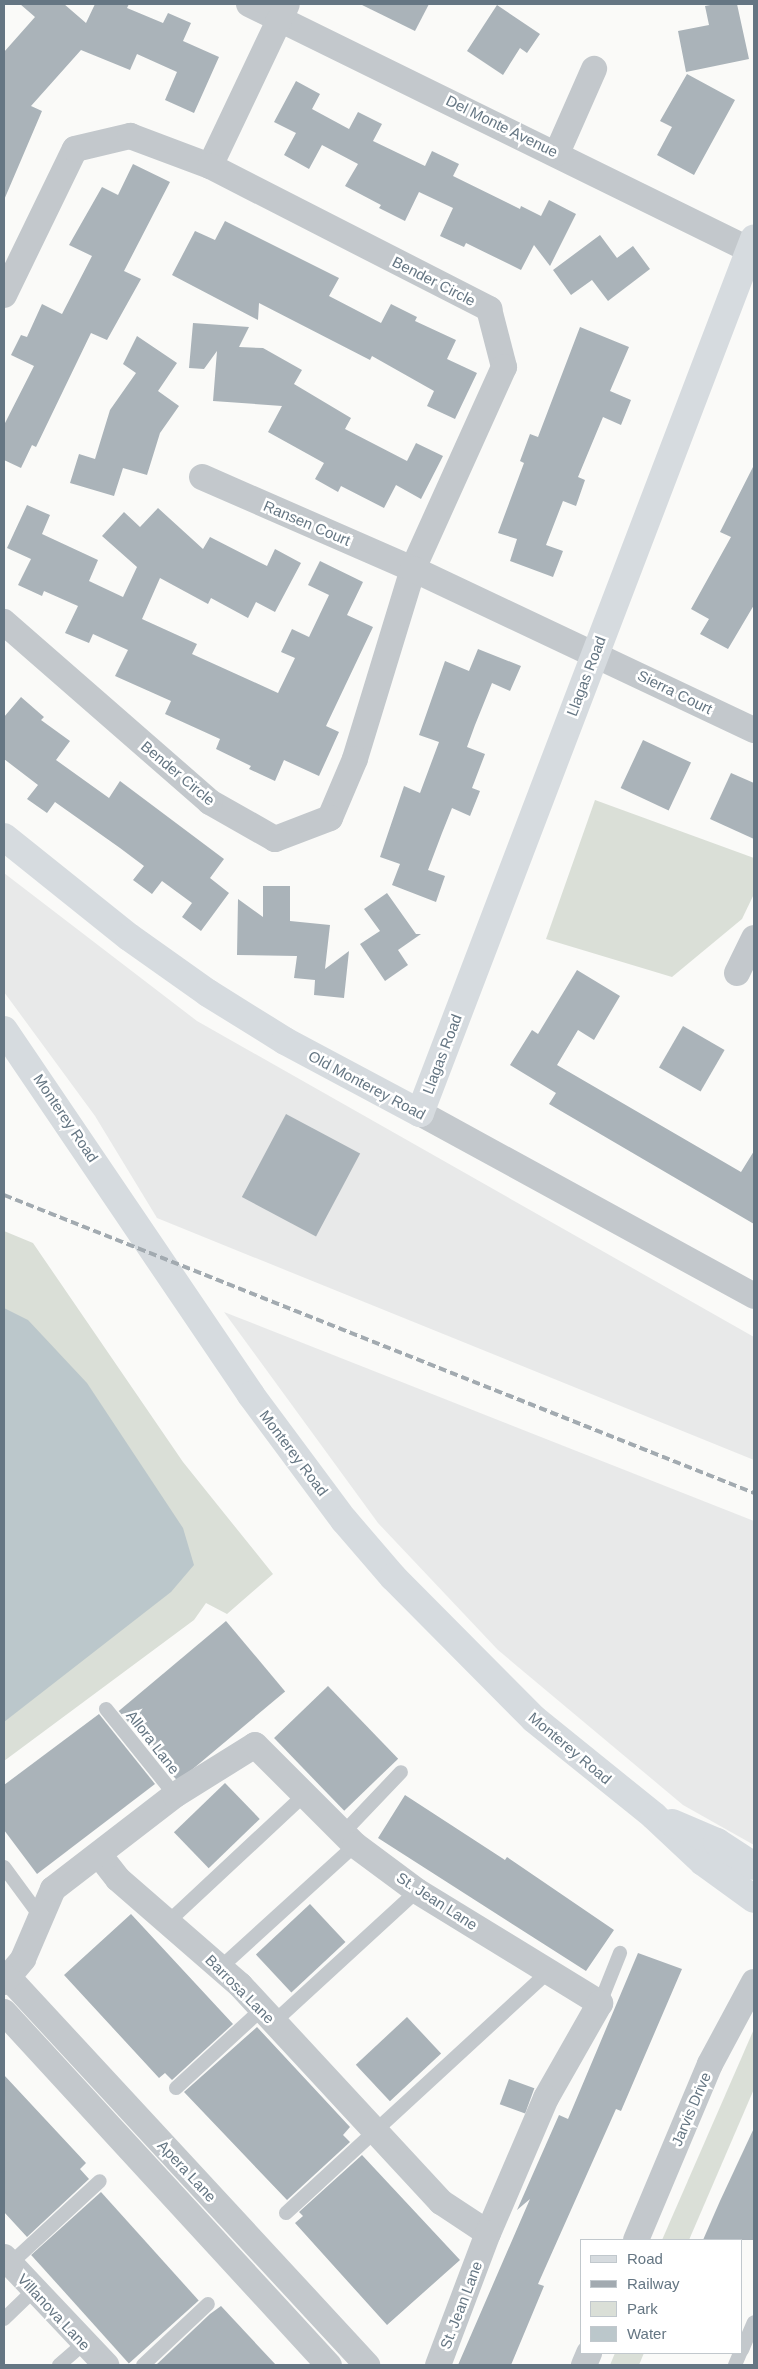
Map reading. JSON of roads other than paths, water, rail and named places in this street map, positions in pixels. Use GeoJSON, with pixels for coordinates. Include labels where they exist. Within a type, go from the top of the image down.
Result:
{"type":"FeatureCollection","features":[{"type":"Feature","properties":{"kind":"street","name":"Del Monte Avenue"},"geometry":{"type":"LineString","coordinates":[[249,4],[283,12],[557,153],[753,246]]}},
{"type":"Feature","properties":{"kind":"street"},"geometry":{"type":"LineString","coordinates":[[210,166],[283,12]]}},
{"type":"Feature","properties":{"kind":"street"},"geometry":{"type":"LineString","coordinates":[[557,153],[594,69]]}},
{"type":"Feature","properties":{"kind":"street","name":"Bender Circle"},"geometry":{"type":"LineString","coordinates":[[4,295],[75,149],[130,136],[210,166],[490,309],[504,367],[413,568],[355,759],[330,818],[275,839],[210,802],[4,622]]}},
{"type":"Feature","properties":{"kind":"street","name":"Llagas Road"},"geometry":{"type":"LineString","coordinates":[[420,1113],[595,653],[753,246]]}},
{"type":"Feature","properties":{"kind":"street","name":"Ransen Court"},"geometry":{"type":"LineString","coordinates":[[202,477],[413,568]]}},
{"type":"Feature","properties":{"kind":"street"},"geometry":{"type":"LineString","coordinates":[[413,568],[595,653]]}},
{"type":"Feature","properties":{"kind":"street","name":"Sierra Court"},"geometry":{"type":"LineString","coordinates":[[595,653],[754,730]]}},
{"type":"Feature","properties":{"kind":"street","name":"Old Monterey Road"},"geometry":{"type":"LineString","coordinates":[[4,837],[122,931],[208,993],[285,1041],[754,1296]]}},
{"type":"Feature","properties":{"kind":"street"},"geometry":{"type":"LineString","coordinates":[[738,973],[754,938]]}},
{"type":"Feature","properties":{"kind":"street","name":"Monterey Road"},"geometry":{"type":"LineString","coordinates":[[4,1030],[251,1395],[344,1520],[487,1675],[542,1725],[654,1816],[703,1862],[754,1899]]}},
{"type":"Feature","properties":{"kind":"street","name":"St. Jean Lane"},"geometry":{"type":"LineString","coordinates":[[5,1979],[23,1959],[53,1889],[100,1856],[175,1795],[255,1745],[349,1839],[417,1891],[600,2003],[546,2098],[488,2233],[438,2365]]}},
{"type":"Feature","properties":{"kind":"street","name":"Monterey Road"},"geometry":{"type":"LineString","coordinates":[[654,1816],[717,1842],[754,1866]]}},
{"type":"Feature","properties":{"kind":"street","name":"Barrosa Lane"},"geometry":{"type":"LineString","coordinates":[[100,1856],[118,1879],[220,1968],[268,2015],[441,2202],[488,2233]]}},
{"type":"Feature","properties":{"kind":"street","name":"Apera Lane"},"geometry":{"type":"LineString","coordinates":[[5,1979],[367,2365]]}},
{"type":"Feature","properties":{"kind":"street","name":"Jarvis Drive"},"geometry":{"type":"LineString","coordinates":[[636,2239],[710,2064],[754,1982]]}},
{"type":"Feature","properties":{"kind":"street","name":"Apera Lane"},"geometry":{"type":"LineString","coordinates":[[4,2012],[328,2365]]}},
{"type":"Feature","properties":{"kind":"street","name":"Villanova Lane"},"geometry":{"type":"LineString","coordinates":[[7,2261],[83,2344],[106,2365]]}},
{"type":"Feature","properties":{"kind":"lane","name":"Allora Lane"},"geometry":{"type":"LineString","coordinates":[[106,1709],[175,1795]]}},
{"type":"Feature","properties":{"kind":"lane"},"geometry":{"type":"LineString","coordinates":[[220,1968],[349,1839],[401,1772]]}},
{"type":"Feature","properties":{"kind":"lane"},"geometry":{"type":"LineString","coordinates":[[168,1922],[304,1795]]}},
{"type":"Feature","properties":{"kind":"lane"},"geometry":{"type":"LineString","coordinates":[[4,1867],[40,1916]]}},
{"type":"Feature","properties":{"kind":"lane"},"geometry":{"type":"LineString","coordinates":[[176,2088],[268,2015],[417,1891]]}},
{"type":"Feature","properties":{"kind":"lane"},"geometry":{"type":"LineString","coordinates":[[600,2003],[620,1953]]}},
{"type":"Feature","properties":{"kind":"lane"},"geometry":{"type":"LineString","coordinates":[[286,2213],[548,1971]]}},
{"type":"Feature","properties":{"kind":"lane"},"geometry":{"type":"LineString","coordinates":[[7,2261],[100,2181]]}},
{"type":"Feature","properties":{"kind":"lane"},"geometry":{"type":"LineString","coordinates":[[4,2319],[33,2291]]}},
{"type":"Feature","properties":{"kind":"lane"},"geometry":{"type":"LineString","coordinates":[[143,2365],[208,2304]]}},
{"type":"Feature","properties":{"kind":"lane"},"geometry":{"type":"LineString","coordinates":[[743,2347],[754,2322]]}},
{"type":"Feature","properties":{"kind":"lane"},"geometry":{"type":"LineString","coordinates":[[59,2365],[83,2344]]}},
{"type":"Feature","properties":{"kind":"water"},"geometry":{"type":"Polygon","coordinates":[[[4,1308],[28,1320],[87,1383],[183,1528],[194,1565],[171,1592],[4,1722],[4,1308]]]}},
{"type":"Feature","properties":{"kind":"railway"},"geometry":{"type":"LineString","coordinates":[[4,1195],[754,1493]]}}]}
